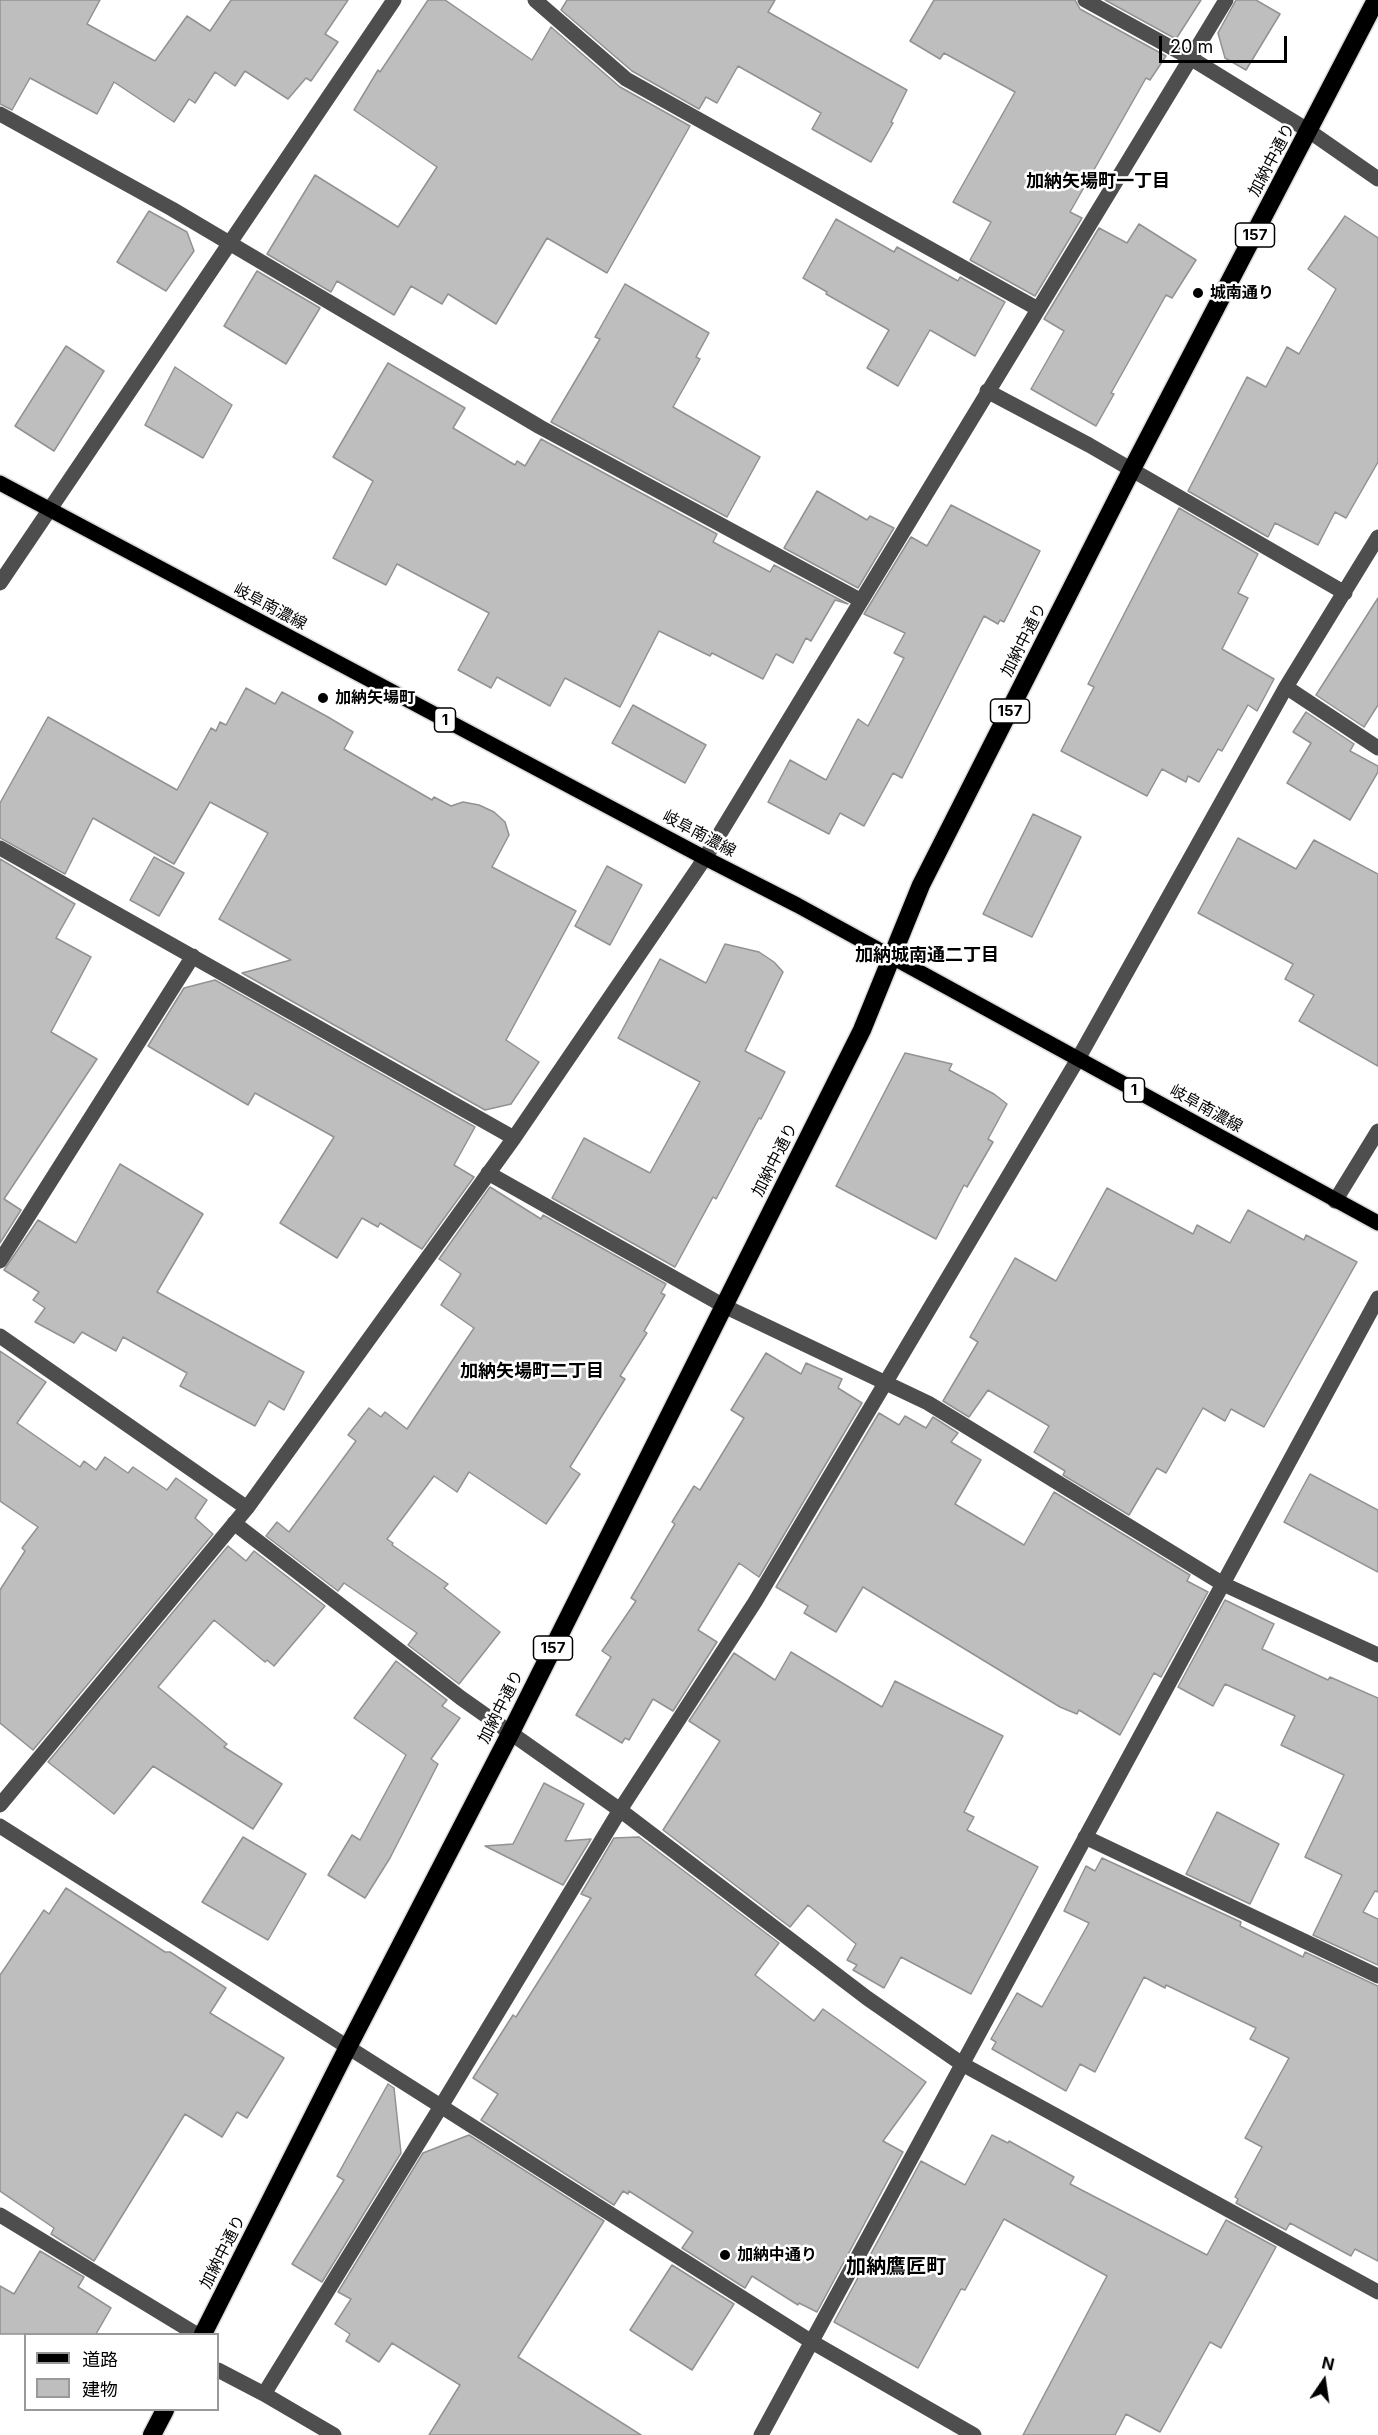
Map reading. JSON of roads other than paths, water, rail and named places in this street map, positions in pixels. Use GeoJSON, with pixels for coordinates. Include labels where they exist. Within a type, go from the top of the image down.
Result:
{"type":"FeatureCollection","features":[{"type":"Feature","properties":{"kind":"highway","name":"加納中通り"},"geometry":{"type":"LineString","coordinates":[[204,2333],[511,1732],[862,1030],[921,885],[1132,469],[1376,0]]}},
{"type":"Feature","properties":{"kind":"highway"},"geometry":{"type":"LineString","coordinates":[[152,2435],[164,2411]]}},
{"type":"Feature","properties":{"kind":"main road","name":"岐阜南濃線"},"geometry":{"type":"LineString","coordinates":[[0,483],[891,955],[1378,1223]]}},
{"type":"Feature","properties":{"kind":"street"},"geometry":{"type":"LineString","coordinates":[[0,583],[394,0]]}},
{"type":"Feature","properties":{"kind":"street"},"geometry":{"type":"LineString","coordinates":[[535,0],[626,79],[1038,309]]}},
{"type":"Feature","properties":{"kind":"street"},"geometry":{"type":"LineString","coordinates":[[1085,0],[1192,60],[1309,131],[1378,179]]}},
{"type":"Feature","properties":{"kind":"street"},"geometry":{"type":"LineString","coordinates":[[0,1805],[247,1508],[514,1138],[705,858],[987,391],[1192,60],[1226,0]]}},
{"type":"Feature","properties":{"kind":"street"},"geometry":{"type":"LineString","coordinates":[[0,114],[172,208],[540,427],[860,600]]}},
{"type":"Feature","properties":{"kind":"street"},"geometry":{"type":"LineString","coordinates":[[987,391],[1132,469],[1345,593]]}},
{"type":"Feature","properties":{"kind":"street"},"geometry":{"type":"LineString","coordinates":[[264,2394],[620,1810],[755,1602],[1078,1059],[1286,687],[1378,537]]}},
{"type":"Feature","properties":{"kind":"street"},"geometry":{"type":"LineString","coordinates":[[1286,687],[1378,748]]}},
{"type":"Feature","properties":{"kind":"street"},"geometry":{"type":"LineString","coordinates":[[0,848],[514,1138]]}},
{"type":"Feature","properties":{"kind":"street"},"geometry":{"type":"LineString","coordinates":[[0,1261],[193,956]]}},
{"type":"Feature","properties":{"kind":"street"},"geometry":{"type":"LineString","coordinates":[[1335,1201],[1378,1131]]}},
{"type":"Feature","properties":{"kind":"street"},"geometry":{"type":"LineString","coordinates":[[488,1173],[724,1306],[928,1403],[1223,1584],[1378,1655]]}},
{"type":"Feature","properties":{"kind":"street"},"geometry":{"type":"LineString","coordinates":[[761,2435],[1378,1298]]}},
{"type":"Feature","properties":{"kind":"street"},"geometry":{"type":"LineString","coordinates":[[0,1336],[247,1508]]}},
{"type":"Feature","properties":{"kind":"street"},"geometry":{"type":"LineString","coordinates":[[234,1523],[461,1698],[620,1810],[867,1998],[962,2064],[1378,2292]]}},
{"type":"Feature","properties":{"kind":"street"},"geometry":{"type":"LineString","coordinates":[[0,1826],[440,2108],[812,2342],[974,2435]]}},
{"type":"Feature","properties":{"kind":"street"},"geometry":{"type":"LineString","coordinates":[[1085,1837],[1378,1976]]}},
{"type":"Feature","properties":{"kind":"street"},"geometry":{"type":"LineString","coordinates":[[0,2215],[194,2333]]}},
{"type":"Feature","properties":{"kind":"street"},"geometry":{"type":"LineString","coordinates":[[219,2371],[334,2435]]}},
{"type":"Feature","properties":{"kind":"place","name":"城南通り"},"geometry":{"type":"Point","coordinates":[1198,293]}},
{"type":"Feature","properties":{"kind":"place","name":"加納矢場町"},"geometry":{"type":"Point","coordinates":[323,698]}},
{"type":"Feature","properties":{"kind":"place","name":"加納中通り"},"geometry":{"type":"Point","coordinates":[725,2255]}},
{"type":"Feature","properties":{"kind":"district","name":"加納矢場町一丁目"},"geometry":{"type":"Point","coordinates":[1098,182]}},
{"type":"Feature","properties":{"kind":"district","name":"加納城南通二丁目"},"geometry":{"type":"Point","coordinates":[927,956]}},
{"type":"Feature","properties":{"kind":"district","name":"加納矢場町二丁目"},"geometry":{"type":"Point","coordinates":[532,1372]}},
{"type":"Feature","properties":{"kind":"district","name":"加納鷹匠町"},"geometry":{"type":"Point","coordinates":[896,2267]}}]}
